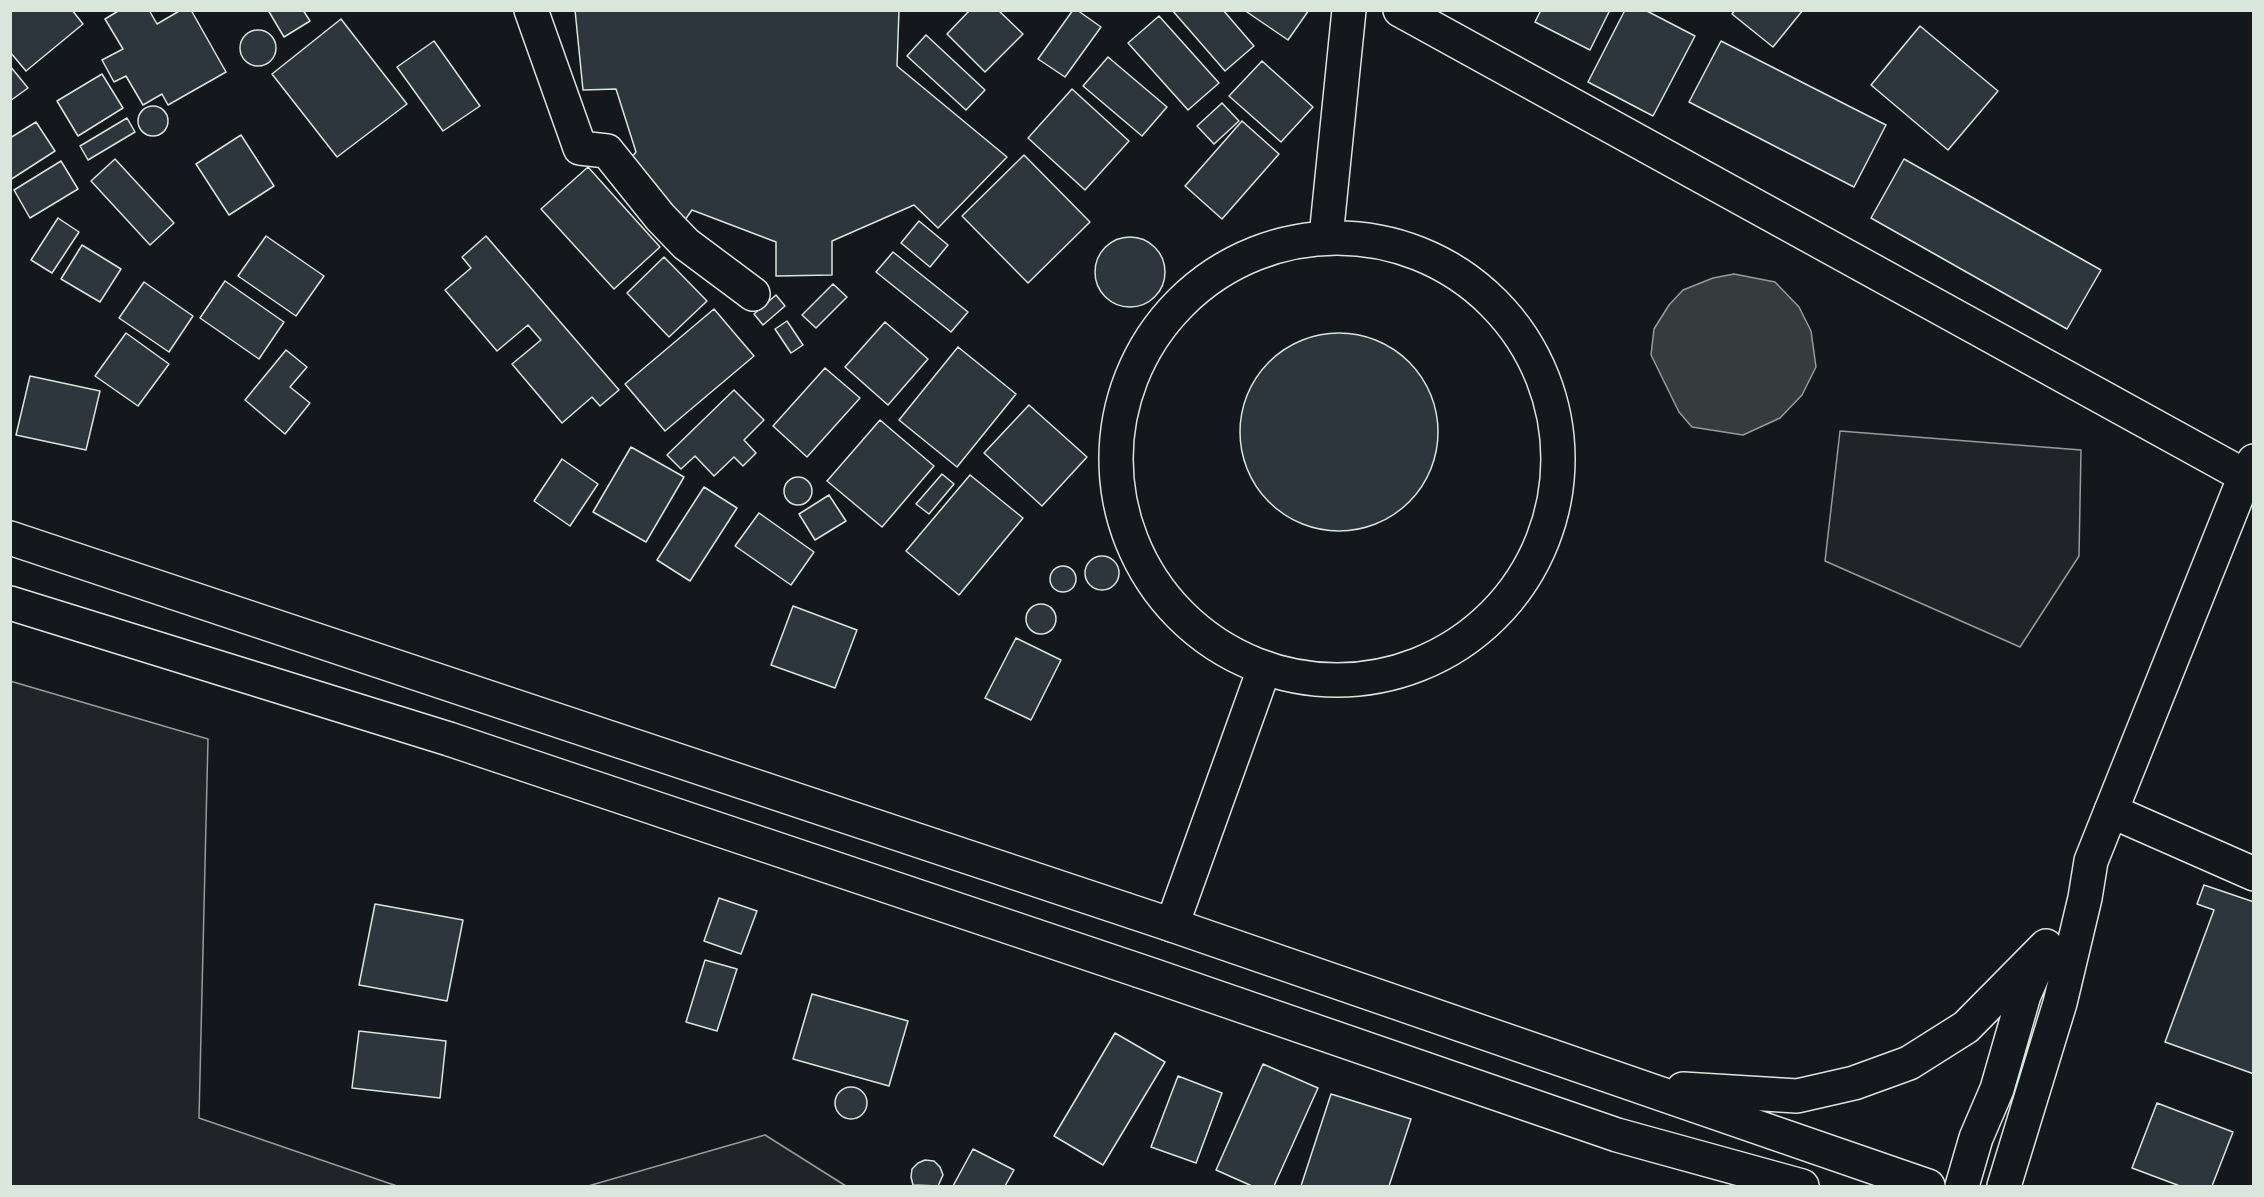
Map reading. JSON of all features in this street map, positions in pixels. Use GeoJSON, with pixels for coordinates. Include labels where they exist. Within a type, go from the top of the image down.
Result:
{"type":"FeatureCollection","features":[{"type":"Feature","properties":{"kind":"main road"},"geometry":{"type":"LineString","coordinates":[[531,10],[580,148],[607,151],[660,218],[686,244],[753,294]]}},
{"type":"Feature","properties":{"kind":"main road"},"geometry":{"type":"LineString","coordinates":[[1326,237],[1349,10]]}},
{"type":"Feature","properties":{"kind":"main road"},"geometry":{"type":"LineString","coordinates":[[1400,10],[2249,469],[2091,861],[2085,898],[2060,1003],[2004,1186]]}},
{"type":"Feature","properties":{"kind":"main road"},"geometry":{"type":"LineString","coordinates":[[1326,237],[1386,242],[1443,263],[1492,298],[1529,344],[1552,400],[1560,460],[1552,519],[1527,574],[1489,621],[1440,655],[1383,676],[1363,678],[1323,681],[1264,669],[1214,644],[1205,637],[1172,608],[1140,563],[1120,511],[1114,456],[1122,401],[1144,350],[1177,305],[1221,270],[1272,247],[1326,237]]}},
{"type":"Feature","properties":{"kind":"main road"},"geometry":{"type":"LineString","coordinates":[[10,538],[1172,925],[1928,1186]]}},
{"type":"Feature","properties":{"kind":"main road"},"geometry":{"type":"LineString","coordinates":[[10,603],[460,743],[1140,971],[1617,1135],[1802,1186]]}},
{"type":"Feature","properties":{"kind":"main road"},"geometry":{"type":"LineString","coordinates":[[1172,925],[1264,669]]}},
{"type":"Feature","properties":{"kind":"main road"},"geometry":{"type":"LineString","coordinates":[[2110,811],[2253,874]]}},
{"type":"Feature","properties":{"kind":"main road"},"geometry":{"type":"LineString","coordinates":[[1962,1186],[1976,1138],[1997,1089],[2024,995],[2069,894],[2091,861]]}},
{"type":"Feature","properties":{"kind":"main road"},"geometry":{"type":"LineString","coordinates":[[1631,1084],[1725,1093],[1797,1096],[1854,1083],[1909,1063],[1966,1027],[2046,946]]}},
{"type":"Feature","properties":{"kind":"main road"},"geometry":{"type":"LineString","coordinates":[[1617,1135],[1718,1186]]}},
{"type":"Feature","properties":{"kind":"shaded area"},"geometry":{"type":"Polygon","coordinates":[[[1734,274],[1775,282],[1799,307],[1811,331],[1816,367],[1802,395],[1780,418],[1743,435],[1692,427],[1679,412],[1651,355],[1654,329],[1669,305],[1683,290],[1713,278],[1734,274]]]}},
{"type":"Feature","properties":{"kind":"shaded area"},"geometry":{"type":"Polygon","coordinates":[[[1840,431],[2081,450],[2079,556],[2020,647],[1825,561],[1840,431]]]}},
{"type":"Feature","properties":{"kind":"shaded area"},"geometry":{"type":"Polygon","coordinates":[[[10,681],[208,739],[199,1118],[397,1186],[11,1186],[10,681]]]}},
{"type":"Feature","properties":{"kind":"shaded area"},"geometry":{"type":"Polygon","coordinates":[[[765,1135],[846,1186],[588,1186],[765,1135]]]}},
{"type":"Feature","properties":{"kind":"building"},"geometry":{"type":"Polygon","coordinates":[[[10,10],[72,10],[83,24],[26,71],[10,52],[10,10]]]}},
{"type":"Feature","properties":{"kind":"building"},"geometry":{"type":"Polygon","coordinates":[[[120,10],[149,10],[157,24],[181,10],[191,10],[226,72],[168,105],[162,94],[143,105],[126,76],[114,82],[102,60],[123,49],[105,19],[120,10]]]}},
{"type":"Feature","properties":{"kind":"building"},"geometry":{"type":"Polygon","coordinates":[[[268,10],[303,10],[310,21],[284,37],[268,10]]]}},
{"type":"Feature","properties":{"kind":"building"},"geometry":{"type":"Polygon","coordinates":[[[575,10],[899,10],[897,66],[1007,157],[938,228],[914,205],[832,241],[832,275],[776,276],[776,242],[692,210],[682,224],[627,163],[636,152],[616,89],[583,90],[575,10]]]}},
{"type":"Feature","properties":{"kind":"building"},"geometry":{"type":"Polygon","coordinates":[[[970,10],[998,10],[1023,34],[985,72],[947,34],[970,10]]]}},
{"type":"Feature","properties":{"kind":"building"},"geometry":{"type":"Polygon","coordinates":[[[1073,10],[1077,10],[1101,27],[1065,77],[1038,59],[1073,10]]]}},
{"type":"Feature","properties":{"kind":"building"},"geometry":{"type":"Polygon","coordinates":[[[1172,10],[1223,10],[1254,46],[1225,71],[1172,10]]]}},
{"type":"Feature","properties":{"kind":"building"},"geometry":{"type":"Polygon","coordinates":[[[1244,10],[1309,10],[1288,40],[1244,10]]]}},
{"type":"Feature","properties":{"kind":"building"},"geometry":{"type":"Polygon","coordinates":[[[1541,10],[1610,10],[1590,50],[1535,22],[1541,10]]]}},
{"type":"Feature","properties":{"kind":"building"},"geometry":{"type":"Polygon","coordinates":[[[1625,10],[1645,10],[1695,36],[1653,116],[1588,82],[1625,10]]]}},
{"type":"Feature","properties":{"kind":"building"},"geometry":{"type":"Polygon","coordinates":[[[1735,10],[1803,10],[1773,47],[1732,14],[1735,10]]]}},
{"type":"Feature","properties":{"kind":"building"},"geometry":{"type":"Polygon","coordinates":[[[1159,16],[1219,83],[1188,110],[1128,43],[1159,16]]]}},
{"type":"Feature","properties":{"kind":"building"},"geometry":{"type":"Polygon","coordinates":[[[341,19],[407,104],[337,157],[272,74],[341,19]]]}},
{"type":"Feature","properties":{"kind":"building"},"geometry":{"type":"Polygon","coordinates":[[[1920,26],[1998,91],[1948,150],[1871,85],[1920,26]]]}},
{"type":"Feature","properties":{"kind":"building"},"geometry":{"type":"Polygon","coordinates":[[[258,30],[271,35],[276,48],[271,61],[258,66],[245,61],[240,48],[245,35],[258,30]]]}},
{"type":"Feature","properties":{"kind":"building"},"geometry":{"type":"Polygon","coordinates":[[[926,35],[985,90],[966,110],[907,56],[926,35]]]}},
{"type":"Feature","properties":{"kind":"building"},"geometry":{"type":"Polygon","coordinates":[[[434,41],[480,106],[443,131],[397,67],[434,41]]]}},
{"type":"Feature","properties":{"kind":"building"},"geometry":{"type":"Polygon","coordinates":[[[1721,41],[1886,125],[1854,187],[1689,102],[1721,41]]]}},
{"type":"Feature","properties":{"kind":"building"},"geometry":{"type":"Polygon","coordinates":[[[1108,57],[1167,107],[1142,136],[1083,86],[1108,57]]]}},
{"type":"Feature","properties":{"kind":"building"},"geometry":{"type":"Polygon","coordinates":[[[1262,61],[1313,107],[1281,142],[1229,96],[1262,61]]]}},
{"type":"Feature","properties":{"kind":"building"},"geometry":{"type":"Polygon","coordinates":[[[10,66],[28,88],[10,101],[10,66]]]}},
{"type":"Feature","properties":{"kind":"building"},"geometry":{"type":"Polygon","coordinates":[[[102,74],[123,108],[78,136],[57,101],[102,74]]]}},
{"type":"Feature","properties":{"kind":"building"},"geometry":{"type":"Polygon","coordinates":[[[1072,89],[1129,141],[1085,190],[1028,138],[1072,89]]]}},
{"type":"Feature","properties":{"kind":"building"},"geometry":{"type":"Polygon","coordinates":[[[1222,103],[1239,121],[1214,144],[1197,126],[1222,103]]]}},
{"type":"Feature","properties":{"kind":"building"},"geometry":{"type":"Polygon","coordinates":[[[153,106],[159,107],[167,115],[167,127],[159,135],[153,136],[147,135],[139,127],[138,121],[139,115],[147,107],[153,106]]]}},
{"type":"Feature","properties":{"kind":"building"},"geometry":{"type":"Polygon","coordinates":[[[127,118],[135,132],[88,160],[80,146],[127,118]]]}},
{"type":"Feature","properties":{"kind":"building"},"geometry":{"type":"Polygon","coordinates":[[[1242,121],[1279,154],[1222,219],[1185,186],[1242,121]]]}},
{"type":"Feature","properties":{"kind":"building"},"geometry":{"type":"Polygon","coordinates":[[[36,122],[55,151],[10,180],[10,138],[36,122]]]}},
{"type":"Feature","properties":{"kind":"building"},"geometry":{"type":"Polygon","coordinates":[[[241,135],[274,186],[229,215],[196,164],[241,135]]]}},
{"type":"Feature","properties":{"kind":"building"},"geometry":{"type":"Polygon","coordinates":[[[1024,155],[1090,222],[1028,283],[962,216],[1024,155]]]}},
{"type":"Feature","properties":{"kind":"building"},"geometry":{"type":"Polygon","coordinates":[[[115,159],[174,223],[150,245],[91,181],[115,159]]]}},
{"type":"Feature","properties":{"kind":"building"},"geometry":{"type":"Polygon","coordinates":[[[1904,159],[2101,270],[2067,329],[1871,218],[1904,159]]]}},
{"type":"Feature","properties":{"kind":"building"},"geometry":{"type":"Polygon","coordinates":[[[61,161],[78,189],[30,218],[14,190],[61,161]]]}},
{"type":"Feature","properties":{"kind":"building"},"geometry":{"type":"Polygon","coordinates":[[[588,167],[660,247],[614,289],[541,209],[588,167]]]}},
{"type":"Feature","properties":{"kind":"building"},"geometry":{"type":"Polygon","coordinates":[[[58,218],[79,232],[52,273],[31,260],[58,218]]]}},
{"type":"Feature","properties":{"kind":"building"},"geometry":{"type":"Polygon","coordinates":[[[919,221],[948,245],[930,267],[901,243],[919,221]]]}},
{"type":"Feature","properties":{"kind":"building"},"geometry":{"type":"Polygon","coordinates":[[[266,236],[324,276],[296,316],[238,276],[266,236]]]}},
{"type":"Feature","properties":{"kind":"building"},"geometry":{"type":"Polygon","coordinates":[[[486,236],[619,390],[600,406],[592,397],[562,423],[512,364],[541,340],[528,325],[497,351],[445,290],[471,268],[462,257],[486,236]]]}},
{"type":"Feature","properties":{"kind":"building"},"geometry":{"type":"Polygon","coordinates":[[[1130,237],[1143,240],[1155,247],[1162,259],[1165,272],[1162,285],[1155,297],[1143,304],[1130,307],[1117,304],[1105,297],[1098,285],[1095,272],[1098,259],[1105,247],[1117,240],[1130,237]]]}},
{"type":"Feature","properties":{"kind":"building"},"geometry":{"type":"Polygon","coordinates":[[[82,245],[121,269],[100,302],[61,279],[82,245]]]}},
{"type":"Feature","properties":{"kind":"building"},"geometry":{"type":"Polygon","coordinates":[[[893,252],[968,312],[951,332],[876,272],[893,252]]]}},
{"type":"Feature","properties":{"kind":"building"},"geometry":{"type":"Polygon","coordinates":[[[664,257],[707,301],[669,337],[627,293],[664,257]]]}},
{"type":"Feature","properties":{"kind":"building"},"geometry":{"type":"Polygon","coordinates":[[[225,281],[284,322],[259,359],[200,318],[225,281]]]}},
{"type":"Feature","properties":{"kind":"building"},"geometry":{"type":"Polygon","coordinates":[[[144,282],[193,316],[169,352],[119,318],[144,282]]]}},
{"type":"Feature","properties":{"kind":"building"},"geometry":{"type":"Polygon","coordinates":[[[833,284],[847,297],[816,328],[802,315],[833,284]]]}},
{"type":"Feature","properties":{"kind":"building"},"geometry":{"type":"Polygon","coordinates":[[[776,295],[785,306],[763,325],[754,314],[776,295]]]}},
{"type":"Feature","properties":{"kind":"building"},"geometry":{"type":"Polygon","coordinates":[[[714,309],[754,356],[665,431],[625,384],[714,309]]]}},
{"type":"Feature","properties":{"kind":"building"},"geometry":{"type":"Polygon","coordinates":[[[787,321],[803,345],[791,353],[775,329],[787,321]]]}},
{"type":"Feature","properties":{"kind":"building"},"geometry":{"type":"Polygon","coordinates":[[[885,322],[928,359],[888,405],[845,367],[885,322]]]}},
{"type":"Feature","properties":{"kind":"building"},"geometry":{"type":"Polygon","coordinates":[[[126,333],[169,364],[138,406],[95,376],[126,333]]]}},
{"type":"Feature","properties":{"kind":"building"},"geometry":{"type":"Polygon","coordinates":[[[1329,333],[1349,333],[1377,340],[1402,355],[1416,369],[1431,394],[1438,422],[1438,442],[1431,470],[1416,495],[1402,509],[1368,527],[1349,531],[1329,531],[1301,524],[1276,509],[1262,495],[1244,461],[1240,442],[1240,422],[1247,394],[1262,369],[1276,355],[1310,337],[1329,333]]]}},
{"type":"Feature","properties":{"kind":"building"},"geometry":{"type":"Polygon","coordinates":[[[958,347],[1016,394],[957,467],[899,420],[958,347]]]}},
{"type":"Feature","properties":{"kind":"building"},"geometry":{"type":"Polygon","coordinates":[[[286,350],[307,367],[290,387],[310,403],[285,434],[245,400],[286,350]]]}},
{"type":"Feature","properties":{"kind":"building"},"geometry":{"type":"Polygon","coordinates":[[[825,368],[860,398],[807,457],[773,426],[825,368]]]}},
{"type":"Feature","properties":{"kind":"building"},"geometry":{"type":"Polygon","coordinates":[[[30,376],[100,391],[86,450],[16,435],[30,376]]]}},
{"type":"Feature","properties":{"kind":"building"},"geometry":{"type":"Polygon","coordinates":[[[734,390],[764,420],[744,440],[756,453],[743,466],[734,457],[714,476],[695,456],[681,469],[667,455],[734,390]]]}},
{"type":"Feature","properties":{"kind":"building"},"geometry":{"type":"Polygon","coordinates":[[[1029,405],[1087,457],[1042,506],[984,453],[1029,405]]]}},
{"type":"Feature","properties":{"kind":"building"},"geometry":{"type":"Polygon","coordinates":[[[880,420],[934,466],[882,527],[827,481],[880,420]]]}},
{"type":"Feature","properties":{"kind":"building"},"geometry":{"type":"Polygon","coordinates":[[[631,447],[684,477],[646,542],[593,512],[631,447]]]}},
{"type":"Feature","properties":{"kind":"building"},"geometry":{"type":"Polygon","coordinates":[[[562,459],[598,484],[570,526],[534,501],[562,459]]]}},
{"type":"Feature","properties":{"kind":"building"},"geometry":{"type":"Polygon","coordinates":[[[942,474],[954,484],[929,514],[916,504],[942,474]]]}},
{"type":"Feature","properties":{"kind":"building"},"geometry":{"type":"Polygon","coordinates":[[[970,475],[1023,518],[959,595],[906,551],[970,475]]]}},
{"type":"Feature","properties":{"kind":"building"},"geometry":{"type":"Polygon","coordinates":[[[798,477],[808,481],[812,491],[808,501],[798,505],[788,501],[784,491],[788,481],[798,477]]]}},
{"type":"Feature","properties":{"kind":"building"},"geometry":{"type":"Polygon","coordinates":[[[704,487],[737,508],[690,581],[657,560],[704,487]]]}},
{"type":"Feature","properties":{"kind":"building"},"geometry":{"type":"Polygon","coordinates":[[[829,495],[846,521],[815,540],[799,514],[829,495]]]}},
{"type":"Feature","properties":{"kind":"building"},"geometry":{"type":"Polygon","coordinates":[[[759,513],[814,552],[791,585],[735,546],[759,513]]]}},
{"type":"Feature","properties":{"kind":"building"},"geometry":{"type":"Polygon","coordinates":[[[1102,556],[1114,561],[1119,573],[1114,585],[1102,590],[1090,585],[1085,573],[1090,561],[1102,556]]]}},
{"type":"Feature","properties":{"kind":"building"},"geometry":{"type":"Polygon","coordinates":[[[1063,566],[1072,570],[1076,579],[1072,588],[1063,592],[1054,588],[1050,579],[1054,570],[1063,566]]]}},
{"type":"Feature","properties":{"kind":"building"},"geometry":{"type":"Polygon","coordinates":[[[1041,604],[1052,608],[1056,619],[1052,630],[1041,634],[1030,630],[1026,619],[1030,608],[1041,604]]]}},
{"type":"Feature","properties":{"kind":"building"},"geometry":{"type":"Polygon","coordinates":[[[793,606],[857,630],[835,688],[771,665],[793,606]]]}},
{"type":"Feature","properties":{"kind":"building"},"geometry":{"type":"Polygon","coordinates":[[[1016,638],[1061,660],[1031,720],[985,698],[1016,638]]]}},
{"type":"Feature","properties":{"kind":"building"},"geometry":{"type":"Polygon","coordinates":[[[2204,885],[2254,902],[2254,1074],[2165,1042],[2214,910],[2197,904],[2204,885]]]}},
{"type":"Feature","properties":{"kind":"building"},"geometry":{"type":"Polygon","coordinates":[[[719,898],[757,911],[741,954],[704,941],[719,898]]]}},
{"type":"Feature","properties":{"kind":"building"},"geometry":{"type":"Polygon","coordinates":[[[375,904],[463,920],[447,1001],[359,985],[375,904]]]}},
{"type":"Feature","properties":{"kind":"building"},"geometry":{"type":"Polygon","coordinates":[[[705,960],[737,969],[717,1031],[686,1022],[705,960]]]}},
{"type":"Feature","properties":{"kind":"building"},"geometry":{"type":"Polygon","coordinates":[[[812,994],[908,1021],[889,1086],[793,1059],[812,994]]]}},
{"type":"Feature","properties":{"kind":"building"},"geometry":{"type":"Polygon","coordinates":[[[359,1031],[446,1041],[440,1098],[352,1088],[359,1031]]]}},
{"type":"Feature","properties":{"kind":"building"},"geometry":{"type":"Polygon","coordinates":[[[1115,1033],[1165,1062],[1103,1165],[1054,1136],[1115,1033]]]}},
{"type":"Feature","properties":{"kind":"building"},"geometry":{"type":"Polygon","coordinates":[[[1263,1064],[1318,1088],[1274,1186],[1252,1186],[1216,1170],[1263,1064]]]}},
{"type":"Feature","properties":{"kind":"building"},"geometry":{"type":"Polygon","coordinates":[[[1178,1076],[1222,1093],[1196,1163],[1151,1147],[1178,1076]]]}},
{"type":"Feature","properties":{"kind":"building"},"geometry":{"type":"Polygon","coordinates":[[[851,1087],[863,1091],[867,1103],[863,1115],[851,1119],[839,1115],[835,1103],[839,1091],[851,1087]]]}},
{"type":"Feature","properties":{"kind":"building"},"geometry":{"type":"Polygon","coordinates":[[[1331,1094],[1411,1119],[1389,1186],[1301,1186],[1331,1094]]]}},
{"type":"Feature","properties":{"kind":"building"},"geometry":{"type":"Polygon","coordinates":[[[2157,1103],[2233,1132],[2212,1186],[2180,1186],[2132,1168],[2157,1103]]]}},
{"type":"Feature","properties":{"kind":"building"},"geometry":{"type":"Polygon","coordinates":[[[973,1149],[1014,1170],[1005,1186],[953,1186],[973,1149]]]}},
{"type":"Feature","properties":{"kind":"building"},"geometry":{"type":"Polygon","coordinates":[[[925,1160],[934,1161],[940,1167],[943,1175],[938,1186],[913,1185],[912,1169],[925,1160]]]}}]}
